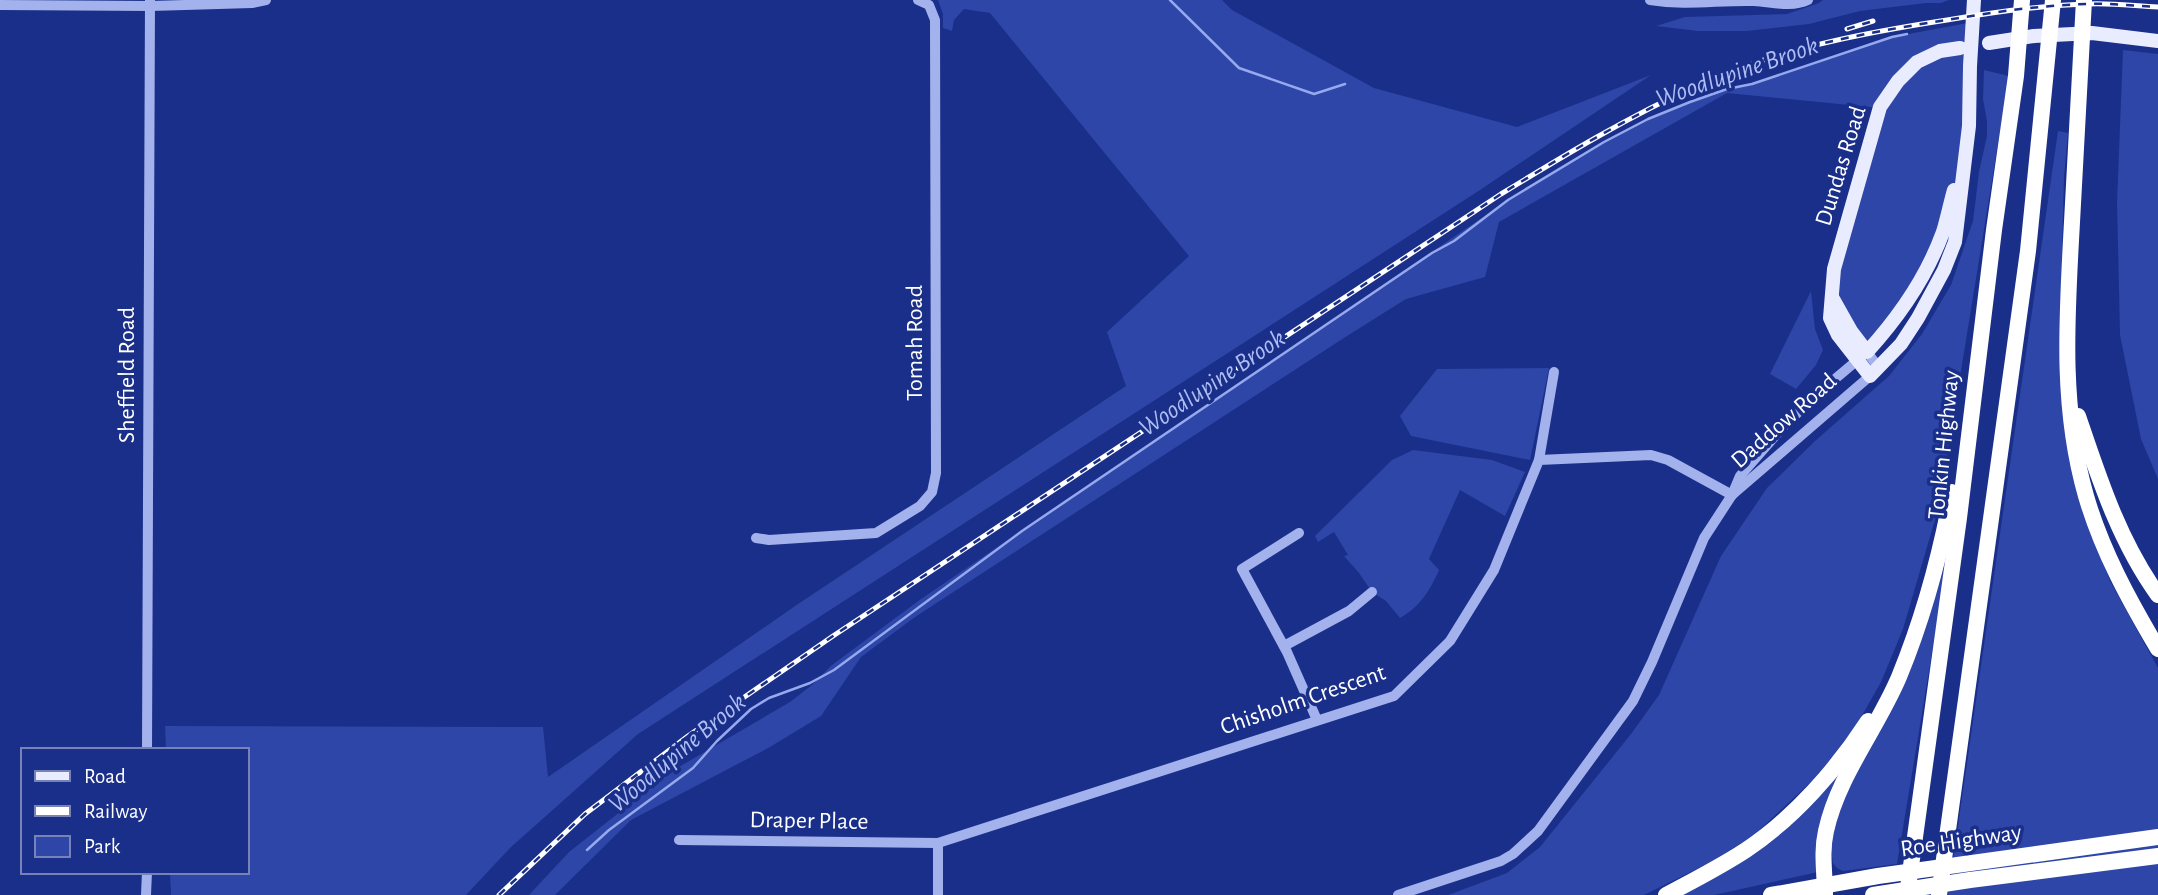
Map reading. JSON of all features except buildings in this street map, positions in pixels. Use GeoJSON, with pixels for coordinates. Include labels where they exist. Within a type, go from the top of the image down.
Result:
{"type":"FeatureCollection","features":[{"type":"Feature","properties":{"kind":"highway","name":"Tonkin Highway"},"geometry":{"type":"LineString","coordinates":[[1907,895],[1959,518],[1976,359],[2016,76],[2022,0]]}},
{"type":"Feature","properties":{"kind":"highway"},"geometry":{"type":"LineString","coordinates":[[1939,895],[2028,251],[2053,0]]}},
{"type":"Feature","properties":{"kind":"highway"},"geometry":{"type":"LineString","coordinates":[[2084,0],[2066,327],[2067,384],[2075,449],[2086,496],[2099,534],[2129,599],[2158,649]]}},
{"type":"Feature","properties":{"kind":"highway"},"geometry":{"type":"LineString","coordinates":[[1825,890],[1824,844],[1833,806],[1898,679],[1941,555],[1976,359]]}},
{"type":"Feature","properties":{"kind":"highway"},"geometry":{"type":"LineString","coordinates":[[2067,384],[2105,496],[2126,543],[2158,595]]}},
{"type":"Feature","properties":{"kind":"highway"},"geometry":{"type":"LineString","coordinates":[[1666,895],[1749,848],[1785,818],[1820,783],[1866,724],[1916,633]]}},
{"type":"Feature","properties":{"kind":"highway","name":"Roe Highway"},"geometry":{"type":"LineString","coordinates":[[1771,895],[1825,890],[1878,876],[2158,837]]}},
{"type":"Feature","properties":{"kind":"highway","name":"Roe Highway"},"geometry":{"type":"LineString","coordinates":[[1874,895],[2158,856]]}},
{"type":"Feature","properties":{"kind":"main road","name":"Daddow Road"},"geometry":{"type":"LineString","coordinates":[[1875,372],[1901,344],[1944,270],[1955,242],[1966,163],[1975,0]]}},
{"type":"Feature","properties":{"kind":"main road"},"geometry":{"type":"LineString","coordinates":[[1989,43],[2034,36],[2092,33],[2158,41]]}},
{"type":"Feature","properties":{"kind":"main road","name":"Dundas Road"},"geometry":{"type":"LineString","coordinates":[[1875,372],[1862,356],[1833,298],[1834,269],[1880,107],[1898,81],[1917,62],[1940,51],[1960,48]]}},
{"type":"Feature","properties":{"kind":"main road","name":"Daddow Road"},"geometry":{"type":"LineString","coordinates":[[1862,356],[1901,310],[1928,267],[1966,163]]}},
{"type":"Feature","properties":{"kind":"street"},"geometry":{"type":"LineString","coordinates":[[0,5],[267,0]]}},
{"type":"Feature","properties":{"kind":"street"},"geometry":{"type":"LineString","coordinates":[[1650,0],[1676,4],[1755,1],[1791,5],[1808,0]]}},
{"type":"Feature","properties":{"kind":"street","name":"Tomah Road"},"geometry":{"type":"LineString","coordinates":[[756,538],[769,540],[876,533],[920,506],[932,492],[936,473],[935,19],[924,2]]}},
{"type":"Feature","properties":{"kind":"street","name":"Sheffield Road"},"geometry":{"type":"LineString","coordinates":[[147,748],[150,3]]}},
{"type":"Feature","properties":{"kind":"street","name":"Daddow Road"},"geometry":{"type":"LineString","coordinates":[[1732,495],[1740,476],[1782,428],[1862,356]]}},
{"type":"Feature","properties":{"kind":"street","name":"Chisholm Crescent"},"geometry":{"type":"LineString","coordinates":[[938,844],[1394,696],[1450,641],[1494,570],[1539,460],[1554,372]]}},
{"type":"Feature","properties":{"kind":"street","name":"Daddow Road"},"geometry":{"type":"LineString","coordinates":[[1732,495],[1875,372]]}},
{"type":"Feature","properties":{"kind":"street"},"geometry":{"type":"LineString","coordinates":[[1398,895],[1501,861],[1513,854],[1538,831],[1633,701],[1704,538],[1732,495],[1668,460],[1651,456],[1539,460]]}},
{"type":"Feature","properties":{"kind":"street"},"geometry":{"type":"LineString","coordinates":[[1299,533],[1242,569],[1284,646],[1317,720]]}},
{"type":"Feature","properties":{"kind":"street"},"geometry":{"type":"LineString","coordinates":[[1284,646],[1349,611],[1372,592]]}},
{"type":"Feature","properties":{"kind":"street","name":"Draper Place"},"geometry":{"type":"LineString","coordinates":[[679,840],[938,844]]}},
{"type":"Feature","properties":{"kind":"street"},"geometry":{"type":"LineString","coordinates":[[938,844],[938,895]]}},
{"type":"Feature","properties":{"kind":"street"},"geometry":{"type":"LineString","coordinates":[[146,874],[146,895]]}},
{"type":"Feature","properties":{"kind":"green space"},"geometry":{"type":"Polygon","coordinates":[[[938,0],[1222,0],[1232,10],[1374,88],[1517,127],[1651,75],[1480,190],[638,734],[510,848],[466,895],[171,895],[170,874],[248,874],[248,748],[166,748],[165,726],[543,727],[548,777],[798,604],[1126,386],[1107,332],[1189,256],[990,13],[964,9],[954,20],[952,31],[943,28],[943,14],[938,0]]]}},
{"type":"Feature","properties":{"kind":"green space"},"geometry":{"type":"Polygon","coordinates":[[[1823,0],[1949,0],[1860,11],[1809,24],[1747,31],[1698,31],[1656,26],[1685,17],[1787,14],[1823,0]]]}},
{"type":"Feature","properties":{"kind":"green space"},"geometry":{"type":"Polygon","coordinates":[[[1973,22],[1966,163],[1943,232],[1867,352],[1833,298],[1880,108],[1727,93],[1499,222],[1485,277],[1406,299],[1347,336],[915,617],[861,657],[821,716],[770,747],[631,820],[555,895],[529,895],[569,852],[672,771],[790,702],[832,665],[921,599],[1508,200],[1604,142],[1648,119],[1690,102],[1892,37],[1973,22]]]}},
{"type":"Feature","properties":{"kind":"green space"},"geometry":{"type":"Polygon","coordinates":[[[2123,50],[2158,54],[2158,479],[2141,439],[2120,335],[2117,202],[2123,50]]]}},
{"type":"Feature","properties":{"kind":"green space"},"geometry":{"type":"Polygon","coordinates":[[[1984,70],[2009,76],[1939,506],[1903,629],[1881,682],[1851,735],[1812,781],[1753,836],[1707,864],[1644,895],[1448,895],[1507,873],[1540,847],[1659,695],[1721,556],[1767,488],[1815,441],[1889,376],[1922,334],[1951,285],[1973,221],[1987,136],[1983,99],[1984,70]]]}},
{"type":"Feature","properties":{"kind":"green space"},"geometry":{"type":"Polygon","coordinates":[[[2058,131],[2068,133],[2064,177],[2060,335],[2093,537],[2110,581],[2158,668],[2158,895],[1948,895],[2058,131]]]}},
{"type":"Feature","properties":{"kind":"green space"},"geometry":{"type":"Polygon","coordinates":[[[1811,291],[1815,329],[1823,350],[1816,365],[1796,389],[1770,374],[1811,291]]]}},
{"type":"Feature","properties":{"kind":"green space"},"geometry":{"type":"Polygon","coordinates":[[[1549,368],[1530,460],[1411,436],[1400,416],[1437,369],[1549,368]]]}},
{"type":"Feature","properties":{"kind":"green space"},"geometry":{"type":"Polygon","coordinates":[[[1413,450],[1492,460],[1525,472],[1505,516],[1460,490],[1429,559],[1439,570],[1436,577],[1419,603],[1400,618],[1386,601],[1372,592],[1344,556],[1348,555],[1334,532],[1318,542],[1315,536],[1392,460],[1413,450]]]}},
{"type":"Feature","properties":{"kind":"green space"},"geometry":{"type":"Polygon","coordinates":[[[1948,556],[1897,864],[1843,871],[1833,863],[1831,840],[1844,795],[1928,618],[1948,556]]]}},
{"type":"Feature","properties":{"kind":"green space"},"geometry":{"type":"Polygon","coordinates":[[[1841,772],[1818,872],[1714,895],[1683,895],[1761,848],[1841,772]]]}},
{"type":"Feature","properties":{"kind":"waterway"},"geometry":{"type":"LineString","coordinates":[[1170,0],[1239,68],[1314,94],[1345,84]]}},
{"type":"Feature","properties":{"kind":"waterway","name":"Woodlupine Brook"},"geometry":{"type":"LineString","coordinates":[[587,850],[609,830],[693,768],[751,709],[769,698],[810,683],[834,670],[1022,531],[1432,253],[1454,241],[1508,200],[1604,142],[1648,119],[1727,89],[1752,84],[1907,34]]}},
{"type":"Feature","properties":{"kind":"railway"},"geometry":{"type":"LineString","coordinates":[[499,895],[585,814],[688,736],[833,636],[1501,194],[1621,124],[1726,73],[1787,53],[1851,37],[2036,7],[2098,4],[2158,7]]}},
{"type":"Feature","properties":{"kind":"railway"},"geometry":{"type":"LineString","coordinates":[[1847,29],[1873,21]]}}]}
